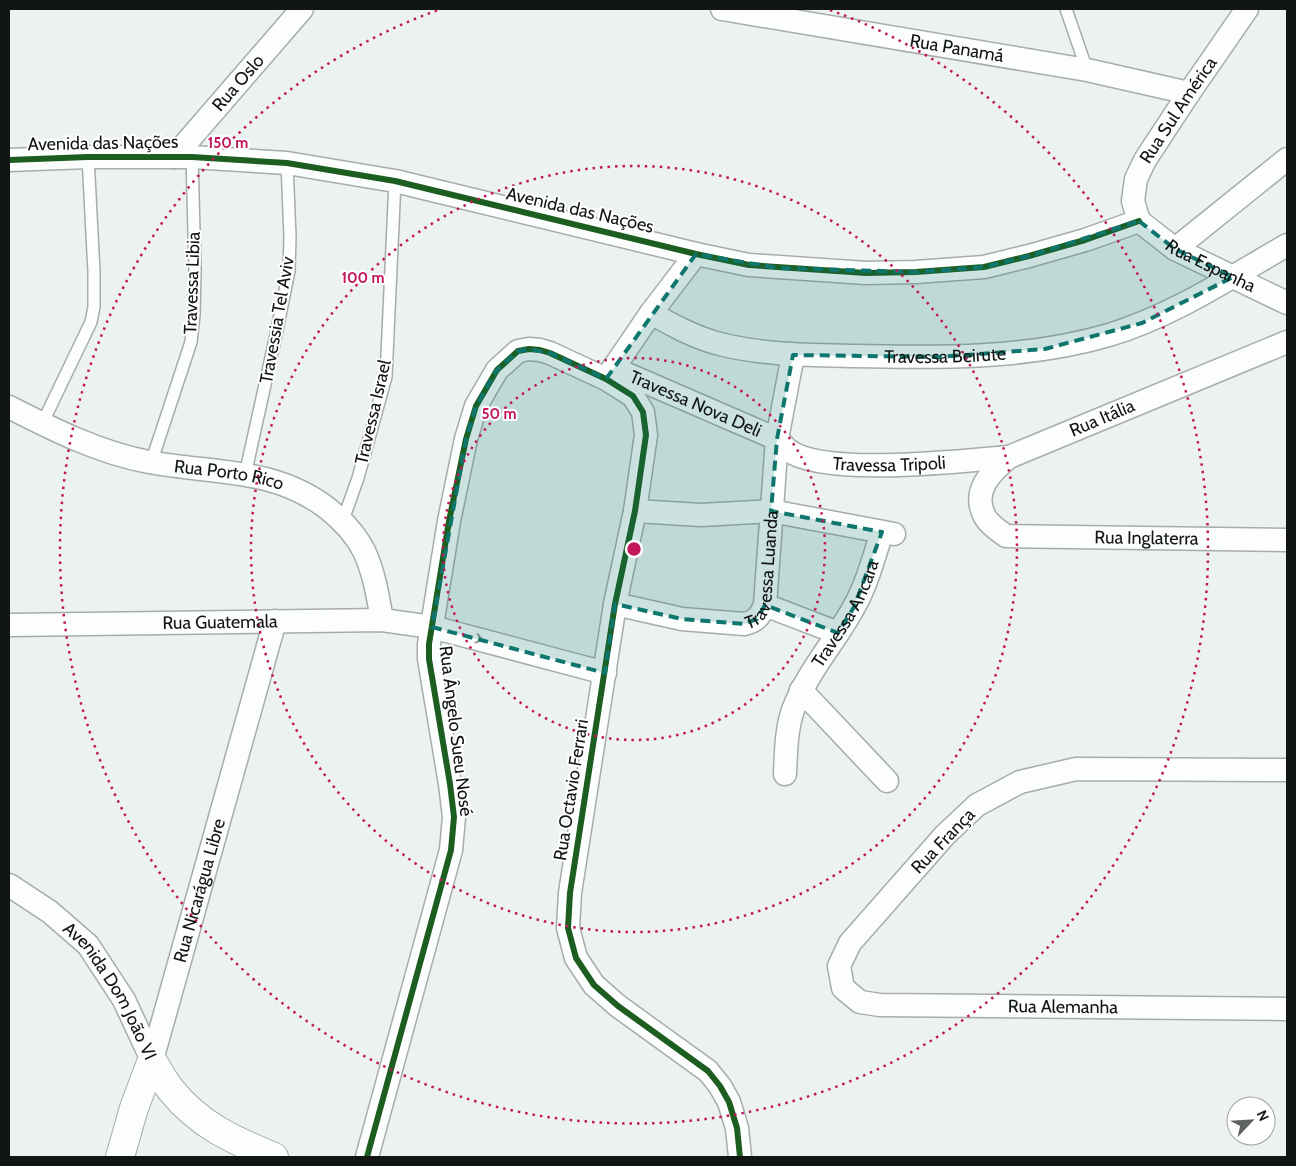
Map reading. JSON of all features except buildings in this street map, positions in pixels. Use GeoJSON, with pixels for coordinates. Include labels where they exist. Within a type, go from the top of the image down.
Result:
{"type":"FeatureCollection","features":[{"type":"Feature","properties":{"kind":"street","name":"Rua Oslo"},"geometry":{"type":"LineString","coordinates":[[183,157],[302,9]]}},
{"type":"Feature","properties":{"kind":"street","name":"Rua Panamá"},"geometry":{"type":"LineString","coordinates":[[722,9],[1087,70],[1188,93]]}},
{"type":"Feature","properties":{"kind":"street","name":"Rua Sul América"},"geometry":{"type":"LineString","coordinates":[[1139,221],[1133,201],[1136,179],[1145,160],[1188,93],[1247,9]]}},
{"type":"Feature","properties":{"kind":"street","name":"Avenida das Nações"},"geometry":{"type":"LineString","coordinates":[[9,160],[88,157],[183,157],[287,163],[395,182],[749,265],[866,273],[984,267],[1085,240],[1139,221]]}},
{"type":"Feature","properties":{"kind":"street"},"geometry":{"type":"LineString","coordinates":[[1176,249],[1287,159]]}},
{"type":"Feature","properties":{"kind":"street","name":"Rua Espanha"},"geometry":{"type":"LineString","coordinates":[[1139,221],[1176,249],[1287,303]]}},
{"type":"Feature","properties":{"kind":"street","name":"Travessa Beirute"},"geometry":{"type":"LineString","coordinates":[[651,313],[695,336],[748,350],[793,355],[939,357],[991,355],[1045,349],[1109,335],[1142,323],[1233,277],[1287,246]]}},
{"type":"Feature","properties":{"kind":"street"},"geometry":{"type":"LineString","coordinates":[[609,374],[651,313],[696,254]]}},
{"type":"Feature","properties":{"kind":"street","name":"Rua Itália"},"geometry":{"type":"LineString","coordinates":[[1006,536],[985,517],[981,502],[983,484],[992,471],[1009,457],[1287,342]]}},
{"type":"Feature","properties":{"kind":"street","name":"Rua Ângelo Sueu Nosé"},"geometry":{"type":"LineString","coordinates":[[367,1157],[451,850],[454,817],[428,659],[449,521],[466,439],[476,406],[497,370],[508,358],[518,351],[529,348],[550,353],[609,374]]}},
{"type":"Feature","properties":{"kind":"street","name":"Travessa Luanda"},"geometry":{"type":"LineString","coordinates":[[615,604],[682,619],[744,624],[756,619],[765,605],[778,439],[793,355]]}},
{"type":"Feature","properties":{"kind":"street","name":"Travessa Nova Deli"},"geometry":{"type":"LineString","coordinates":[[609,374],[778,439]]}},
{"type":"Feature","properties":{"kind":"street","name":"Rua Octavio Ferrari"},"geometry":{"type":"LineString","coordinates":[[609,374],[633,396],[643,412],[646,435],[635,511],[615,604],[570,893],[568,928],[576,958],[594,985],[618,1006],[708,1072],[720,1086],[729,1102],[737,1128],[740,1157]]}},
{"type":"Feature","properties":{"kind":"street","name":"Rua Porto Rico"},"geometry":{"type":"LineString","coordinates":[[9,407],[42,424],[114,454],[151,462],[269,479],[289,486],[319,502],[343,520],[364,551],[375,585],[382,620]]}},
{"type":"Feature","properties":{"kind":"street","name":"Travessa Tripoli"},"geometry":{"type":"LineString","coordinates":[[778,439],[787,450],[818,462],[848,464],[935,463],[1009,457]]}},
{"type":"Feature","properties":{"kind":"street"},"geometry":{"type":"LineString","coordinates":[[635,511],[701,515],[771,511]]}},
{"type":"Feature","properties":{"kind":"street","name":"Travessa Ancara"},"geometry":{"type":"LineString","coordinates":[[771,511],[888,533],[854,607],[801,690],[792,711],[788,733],[785,774]]}},
{"type":"Feature","properties":{"kind":"street","name":"Rua Inglaterra"},"geometry":{"type":"LineString","coordinates":[[1006,536],[1287,540]]}},
{"type":"Feature","properties":{"kind":"street"},"geometry":{"type":"LineString","coordinates":[[765,605],[838,633]]}},
{"type":"Feature","properties":{"kind":"street","name":"Rua Guatemala"},"geometry":{"type":"LineString","coordinates":[[9,625],[382,620],[432,627],[605,673]]}},
{"type":"Feature","properties":{"kind":"street","name":"Rua Nicarágua Libre"},"geometry":{"type":"LineString","coordinates":[[120,1157],[134,1108],[152,1060],[274,621]]}},
{"type":"Feature","properties":{"kind":"street"},"geometry":{"type":"LineString","coordinates":[[801,690],[887,781]]}},
{"type":"Feature","properties":{"kind":"street","name":"Rua França"},"geometry":{"type":"LineString","coordinates":[[843,988],[839,966],[850,943],[945,836],[977,805],[1020,782],[1076,769],[1287,770]]}},
{"type":"Feature","properties":{"kind":"street","name":"Avenida Dom João VI"},"geometry":{"type":"LineString","coordinates":[[9,885],[50,912],[88,945],[124,1000],[152,1060],[170,1089],[194,1115],[220,1133],[274,1157]]}},
{"type":"Feature","properties":{"kind":"street","name":"Rua Alemanha"},"geometry":{"type":"LineString","coordinates":[[843,988],[860,1002],[880,1005],[1287,1009]]}},
{"type":"Feature","properties":{"kind":"lane"},"geometry":{"type":"LineString","coordinates":[[1066,9],[1087,70]]}},
{"type":"Feature","properties":{"kind":"lane"},"geometry":{"type":"LineString","coordinates":[[42,424],[91,322],[94,307],[88,157]]}},
{"type":"Feature","properties":{"kind":"lane","name":"Travessa Libia"},"geometry":{"type":"LineString","coordinates":[[151,462],[191,342],[194,315],[195,270],[183,157]]}},
{"type":"Feature","properties":{"kind":"lane","name":"Travessia Tel Aviv"},"geometry":{"type":"LineString","coordinates":[[245,475],[289,271],[290,237],[287,163]]}},
{"type":"Feature","properties":{"kind":"lane","name":"Travessa Israel"},"geometry":{"type":"LineString","coordinates":[[343,520],[363,460],[386,377],[395,182]]}},
{"type":"Feature","properties":{"kind":"highlighted area"},"geometry":{"type":"Polygon","coordinates":[[[1139,221],[1175,249],[1233,277],[1142,323],[1045,349],[939,357],[793,355],[777,439],[771,511],[882,532],[854,607],[838,633],[765,605],[757,619],[744,624],[682,619],[615,604],[605,673],[432,627],[466,439],[476,406],[497,370],[518,351],[529,349],[550,353],[606,379],[696,254],[778,268],[916,272],[984,267],[1029,256],[1139,221]]]}},
{"type":"Feature","properties":{"kind":"cycle path"},"geometry":{"type":"LineString","coordinates":[[9,160],[88,157],[192,157],[287,163],[395,181],[696,254],[749,265],[866,273],[916,272],[984,267],[1085,240],[1139,221]]}},
{"type":"Feature","properties":{"kind":"cycle path"},"geometry":{"type":"LineString","coordinates":[[367,1157],[451,850],[454,817],[429,659],[429,644],[449,521],[466,439],[476,406],[497,370],[518,351],[529,349],[550,353],[606,379],[633,396],[643,412],[646,435],[635,511],[615,604],[570,893],[568,928],[576,958],[594,985],[618,1006],[708,1071],[720,1086],[729,1102],[737,1128],[740,1157]]}}]}
